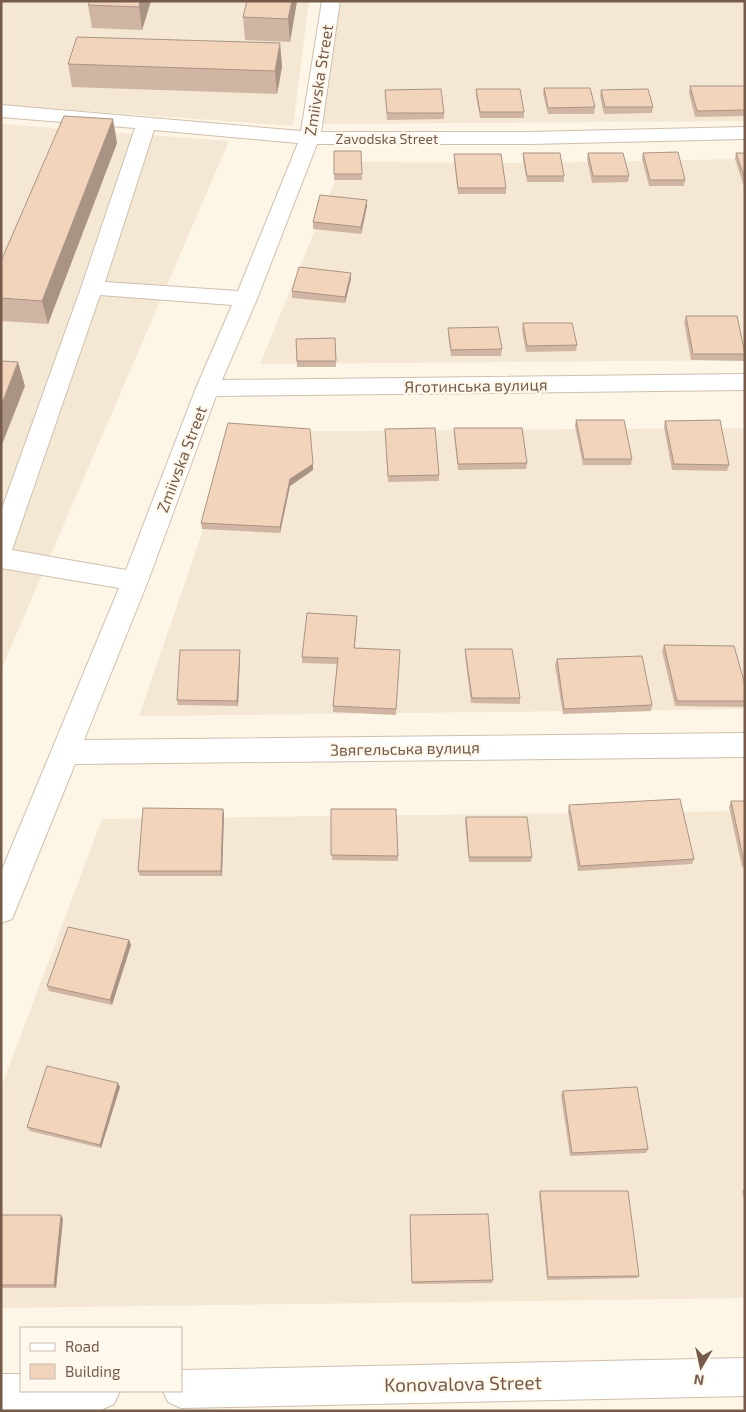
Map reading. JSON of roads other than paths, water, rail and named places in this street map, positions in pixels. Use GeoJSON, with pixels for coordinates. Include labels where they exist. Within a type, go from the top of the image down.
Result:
{"type":"FeatureCollection","features":[{"type":"Feature","properties":{"kind":"street","name":"Zmiivska Street"},"geometry":{"type":"LineString","coordinates":[[1,909],[135,580],[207,388],[246,299],[310,138],[331,1]]}},
{"type":"Feature","properties":{"kind":"street","name":"Zavodska Street"},"geometry":{"type":"LineString","coordinates":[[1,111],[310,138],[530,138],[745,133]]}},
{"type":"Feature","properties":{"kind":"street"},"geometry":{"type":"LineString","coordinates":[[1,547],[92,288],[146,124]]}},
{"type":"Feature","properties":{"kind":"street"},"geometry":{"type":"LineString","coordinates":[[92,288],[246,299]]}},
{"type":"Feature","properties":{"kind":"street","name":"Яготинська вулиця"},"geometry":{"type":"LineString","coordinates":[[207,388],[745,382]]}},
{"type":"Feature","properties":{"kind":"street"},"geometry":{"type":"LineString","coordinates":[[1,558],[135,580]]}},
{"type":"Feature","properties":{"kind":"street","name":"Звягельська вулиця"},"geometry":{"type":"LineString","coordinates":[[64,752],[745,745]]}},
{"type":"Feature","properties":{"kind":"street","name":"Konovalova Street"},"geometry":{"type":"LineString","coordinates":[[182,1389],[745,1377]]}},
{"type":"Feature","properties":{"kind":"street"},"geometry":{"type":"LineString","coordinates":[[1,1393],[51,1392]]}}]}
